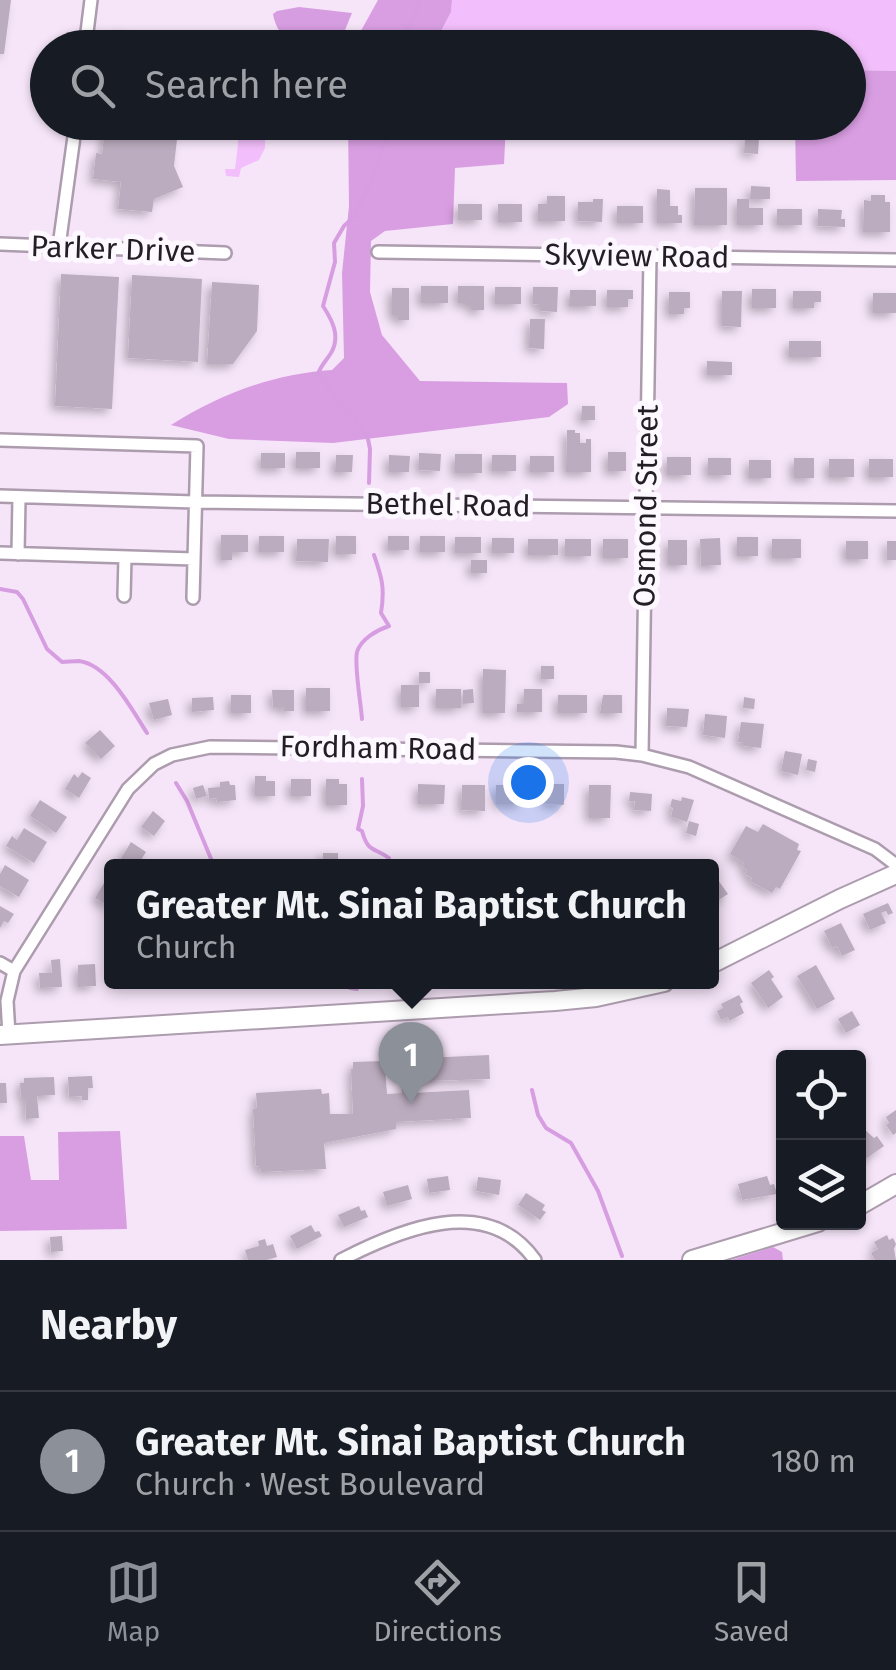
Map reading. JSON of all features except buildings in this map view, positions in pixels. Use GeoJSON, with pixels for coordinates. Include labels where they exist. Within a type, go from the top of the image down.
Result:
{"type":"FeatureCollection","features":[{"type":"Feature","properties":{"kind":"main road"},"geometry":{"type":"LineString","coordinates":[[719,960],[896,874]]}},
{"type":"Feature","properties":{"kind":"main road"},"geometry":{"type":"LineString","coordinates":[[4,1035],[555,1002],[632,989]]}},
{"type":"Feature","properties":{"kind":"main road"},"geometry":{"type":"LineString","coordinates":[[866,1201],[896,1184]]}},
{"type":"Feature","properties":{"kind":"main road"},"geometry":{"type":"LineString","coordinates":[[692,1260],[791,1230]]}},
{"type":"Feature","properties":{"kind":"street"},"geometry":{"type":"LineString","coordinates":[[88,30],[91,0]]}},
{"type":"Feature","properties":{"kind":"street"},"geometry":{"type":"LineString","coordinates":[[58,246],[73,140]]}},
{"type":"Feature","properties":{"kind":"street","name":"Parker Drive"},"geometry":{"type":"LineString","coordinates":[[0,244],[226,253]]}},
{"type":"Feature","properties":{"kind":"street","name":"Skyview Road"},"geometry":{"type":"LineString","coordinates":[[378,252],[896,260]]}},
{"type":"Feature","properties":{"kind":"street","name":"Osmond Street"},"geometry":{"type":"LineString","coordinates":[[642,755],[650,256]]}},
{"type":"Feature","properties":{"kind":"street"},"geometry":{"type":"LineString","coordinates":[[0,440],[197,446],[193,598]]}},
{"type":"Feature","properties":{"kind":"street","name":"Bethel Road"},"geometry":{"type":"LineString","coordinates":[[0,496],[896,511]]}},
{"type":"Feature","properties":{"kind":"street"},"geometry":{"type":"LineString","coordinates":[[18,554],[20,497]]}},
{"type":"Feature","properties":{"kind":"street"},"geometry":{"type":"LineString","coordinates":[[0,554],[194,559]]}},
{"type":"Feature","properties":{"kind":"street"},"geometry":{"type":"LineString","coordinates":[[124,596],[125,557]]}},
{"type":"Feature","properties":{"kind":"street","name":"Fordham Road"},"geometry":{"type":"LineString","coordinates":[[4,1035],[14,971],[128,788],[154,764],[172,755],[210,747],[642,755],[716,776],[875,849],[896,866]]}},
{"type":"Feature","properties":{"kind":"street"},"geometry":{"type":"LineString","coordinates":[[0,963],[14,971]]}},
{"type":"Feature","properties":{"kind":"street"},"geometry":{"type":"LineString","coordinates":[[341,1260],[402,1234],[464,1221],[498,1228],[515,1238],[536,1260]]}},
{"type":"Feature","properties":{"kind":"shaded area"},"geometry":{"type":"Polygon","coordinates":[[[378,0],[452,0],[442,30],[361,30],[378,0]]]}},
{"type":"Feature","properties":{"kind":"shaded area"},"geometry":{"type":"Polygon","coordinates":[[[452,0],[896,0],[896,71],[866,70],[866,30],[442,30],[452,0]]]}},
{"type":"Feature","properties":{"kind":"shaded area"},"geometry":{"type":"Polygon","coordinates":[[[299,7],[352,13],[345,30],[279,30],[273,14],[299,7]]]}},
{"type":"Feature","properties":{"kind":"shaded area"},"geometry":{"type":"Polygon","coordinates":[[[866,70],[896,71],[896,180],[796,181],[795,140],[866,140],[866,70]]]}},
{"type":"Feature","properties":{"kind":"shaded area"},"geometry":{"type":"Polygon","coordinates":[[[238,140],[265,140],[265,148],[259,160],[241,168],[239,177],[226,176],[225,169],[235,169],[238,140]]]}},
{"type":"Feature","properties":{"kind":"shaded area"},"geometry":{"type":"Polygon","coordinates":[[[348,140],[505,140],[504,164],[455,168],[453,224],[385,231],[371,241],[370,292],[382,335],[420,381],[567,383],[568,404],[549,417],[333,443],[229,439],[171,425],[228,395],[268,381],[332,370],[344,358],[342,273],[349,206],[348,140]]]}},
{"type":"Feature","properties":{"kind":"shaded area"},"geometry":{"type":"Polygon","coordinates":[[[120,1131],[127,1229],[0,1231],[0,1136],[24,1136],[31,1180],[59,1180],[58,1132],[120,1131]]]}},
{"type":"Feature","properties":{"kind":"shaded area"},"geometry":{"type":"Polygon","coordinates":[[[773,1247],[782,1252],[783,1260],[731,1260],[773,1247]]]}},
{"type":"Feature","properties":{"kind":"waterway"},"geometry":{"type":"LineString","coordinates":[[406,30],[420,0]]}},
{"type":"Feature","properties":{"kind":"waterway"},"geometry":{"type":"LineString","coordinates":[[369,483],[368,439],[355,416],[318,374],[335,340],[323,306],[335,262],[334,243],[356,215],[385,140]]}},
{"type":"Feature","properties":{"kind":"waterway"},"geometry":{"type":"LineString","coordinates":[[362,719],[357,652],[370,636],[389,626],[381,613],[382,583],[374,555]]}},
{"type":"Feature","properties":{"kind":"waterway"},"geometry":{"type":"LineString","coordinates":[[0,589],[17,592],[23,599],[47,649],[62,662],[90,664],[110,679],[147,733]]}},
{"type":"Feature","properties":{"kind":"waterway"},"geometry":{"type":"LineString","coordinates":[[362,779],[363,806],[358,829],[369,846],[389,859]]}},
{"type":"Feature","properties":{"kind":"waterway"},"geometry":{"type":"LineString","coordinates":[[176,783],[211,859]]}},
{"type":"Feature","properties":{"kind":"waterway"},"geometry":{"type":"LineString","coordinates":[[532,1090],[538,1115],[546,1128],[571,1143],[598,1191],[622,1256]]}},
{"type":"Feature","properties":{"kind":"place","name":"Greater Mt. Sinai Baptist Church"},"geometry":{"type":"Point","coordinates":[411,1104]}}]}
